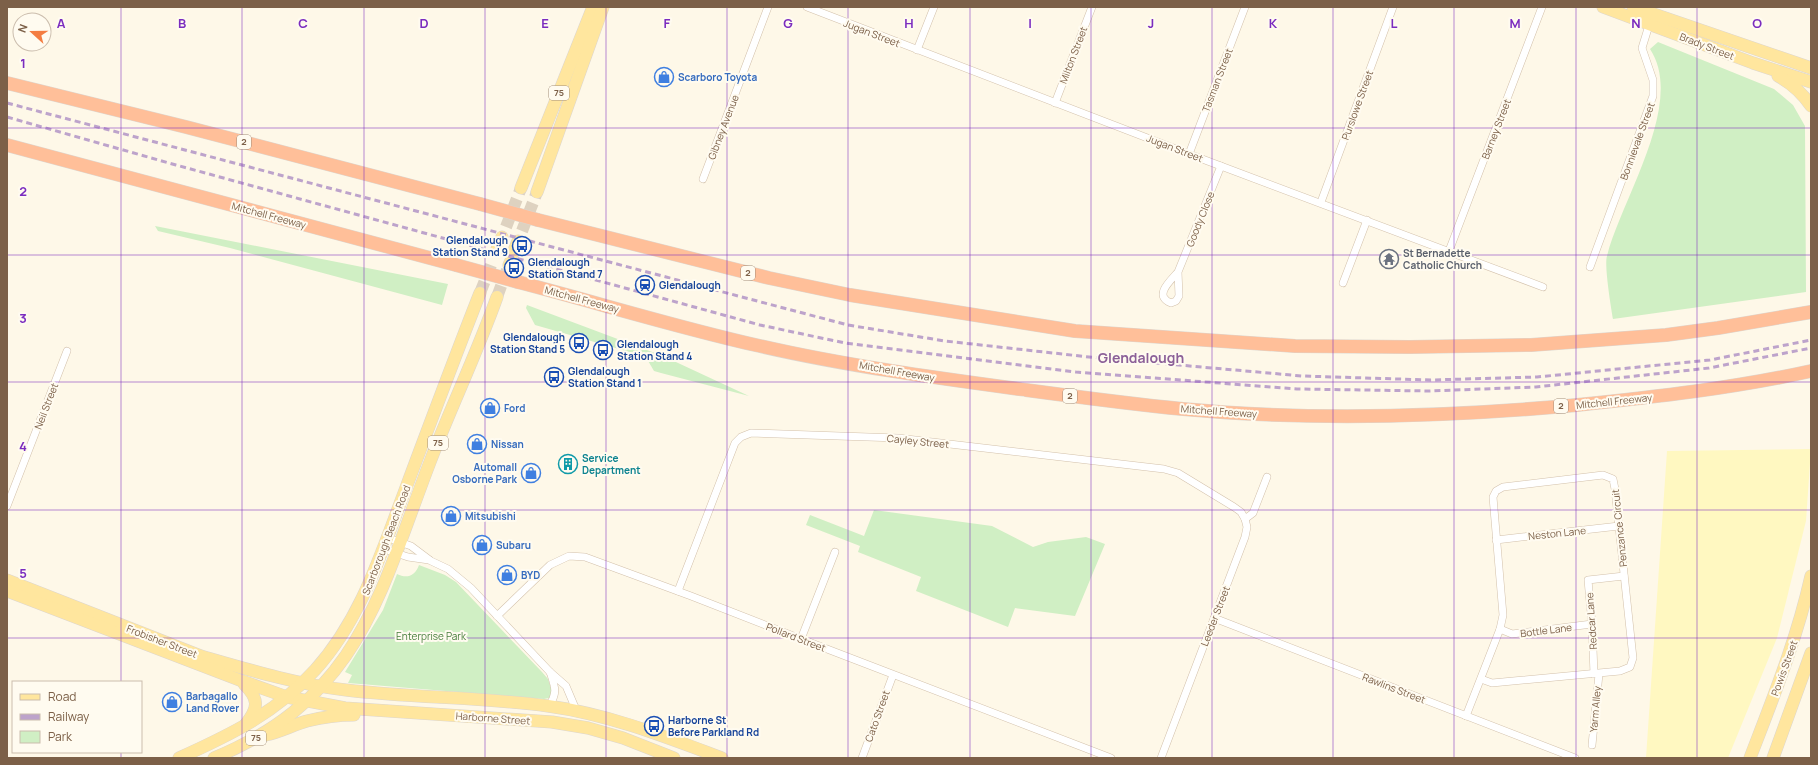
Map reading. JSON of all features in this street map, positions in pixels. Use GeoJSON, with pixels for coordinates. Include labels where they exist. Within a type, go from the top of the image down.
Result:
{"type":"FeatureCollection","features":[{"type":"Feature","properties":{"kind":"highway","name":"2"},"geometry":{"type":"LineString","coordinates":[[7,83],[186,127],[715,265],[850,295],[1083,332],[1296,346],[1530,346],[1666,335],[1811,312]]}},
{"type":"Feature","properties":{"kind":"highway","name":"Mitchell Freeway"},"geometry":{"type":"LineString","coordinates":[[7,145],[456,264],[667,323],[761,346],[925,377],[1182,409],[1257,414],[1327,416],[1454,414],[1536,409],[1631,400],[1728,387],[1811,371]]}},
{"type":"Feature","properties":{"kind":"main road","name":"75"},"geometry":{"type":"LineString","coordinates":[[521,188],[593,7]]}},
{"type":"Feature","properties":{"kind":"main road","name":"75"},"geometry":{"type":"LineString","coordinates":[[536,192],[603,7]]}},
{"type":"Feature","properties":{"kind":"main road","name":"Brady Street"},"geometry":{"type":"LineString","coordinates":[[1603,7],[1651,18],[1811,68]]}},
{"type":"Feature","properties":{"kind":"main road","name":"Brady Street"},"geometry":{"type":"LineString","coordinates":[[1633,7],[1651,18],[1764,67],[1811,82]]}},
{"type":"Feature","properties":{"kind":"main road"},"geometry":{"type":"LineString","coordinates":[[1764,67],[1766,70],[1786,80],[1805,97],[1811,106]]}},
{"type":"Feature","properties":{"kind":"main road"},"geometry":{"type":"LineString","coordinates":[[495,255],[504,231]]}},
{"type":"Feature","properties":{"kind":"main road"},"geometry":{"type":"LineString","coordinates":[[511,259],[520,235]]}},
{"type":"Feature","properties":{"kind":"main road","name":"Scarborough Beach Road"},"geometry":{"type":"LineString","coordinates":[[179,758],[244,728],[287,696],[303,682],[331,651],[352,619],[366,593],[386,543],[480,292]]}},
{"type":"Feature","properties":{"kind":"main road","name":"Scarborough Beach Road"},"geometry":{"type":"LineString","coordinates":[[214,758],[258,737],[295,712],[333,674],[364,628],[385,584],[430,460],[497,297]]}},
{"type":"Feature","properties":{"kind":"main road","name":"Powis Street"},"geometry":{"type":"LineString","coordinates":[[1750,758],[1799,626],[1811,576]]}},
{"type":"Feature","properties":{"kind":"main road","name":"Frobisher Street"},"geometry":{"type":"LineString","coordinates":[[7,580],[201,656],[322,686]]}},
{"type":"Feature","properties":{"kind":"main road","name":"Frobisher Street"},"geometry":{"type":"LineString","coordinates":[[7,592],[242,681],[306,701]]}},
{"type":"Feature","properties":{"kind":"main road","name":"Powis Street"},"geometry":{"type":"LineString","coordinates":[[1773,758],[1811,654]]}},
{"type":"Feature","properties":{"kind":"main road"},"geometry":{"type":"LineString","coordinates":[[242,681],[254,694],[256,702],[253,715],[244,728]]}},
{"type":"Feature","properties":{"kind":"main road","name":"Harborne Street"},"geometry":{"type":"LineString","coordinates":[[322,686],[360,692],[484,699],[549,706],[644,729],[722,758]]}},
{"type":"Feature","properties":{"kind":"main road","name":"Harborne Street"},"geometry":{"type":"LineString","coordinates":[[306,701],[345,708],[552,722],[588,728],[623,738],[674,758]]}},
{"type":"Feature","properties":{"kind":"main road"},"geometry":{"type":"LineString","coordinates":[[258,737],[282,732],[306,722],[334,716],[357,715],[370,710]]}},
{"type":"Feature","properties":{"kind":"street","name":"Gibney Avenue"},"geometry":{"type":"LineString","coordinates":[[703,179],[768,7]]}},
{"type":"Feature","properties":{"kind":"street","name":"Jugan Street"},"geometry":{"type":"LineString","coordinates":[[806,7],[1189,154],[1321,202],[1544,287]]}},
{"type":"Feature","properties":{"kind":"street"},"geometry":{"type":"LineString","coordinates":[[917,50],[934,7]]}},
{"type":"Feature","properties":{"kind":"street","name":"Milton Street"},"geometry":{"type":"LineString","coordinates":[[1055,103],[1092,7]]}},
{"type":"Feature","properties":{"kind":"street","name":"Tasman Street"},"geometry":{"type":"LineString","coordinates":[[1189,154],[1245,7]]}},
{"type":"Feature","properties":{"kind":"street","name":"Purslowe Street"},"geometry":{"type":"LineString","coordinates":[[1321,202],[1393,7]]}},
{"type":"Feature","properties":{"kind":"street","name":"Barney Street"},"geometry":{"type":"LineString","coordinates":[[1449,251],[1542,7]]}},
{"type":"Feature","properties":{"kind":"street","name":"Bonnievale Street"},"geometry":{"type":"LineString","coordinates":[[1590,267],[1649,112],[1653,96],[1653,80],[1642,48],[1651,18]]}},
{"type":"Feature","properties":{"kind":"street","name":"Goody Close"},"geometry":{"type":"LineString","coordinates":[[1178,272],[1221,166]]}},
{"type":"Feature","properties":{"kind":"street"},"geometry":{"type":"LineString","coordinates":[[1342,283],[1367,220]]}},
{"type":"Feature","properties":{"kind":"street","name":"Neil Street"},"geometry":{"type":"LineString","coordinates":[[7,506],[67,351]]}},
{"type":"Feature","properties":{"kind":"street","name":"Cayley Street"},"geometry":{"type":"LineString","coordinates":[[678,591],[735,443],[741,436],[751,433],[898,438],[1164,469],[1178,474],[1234,507],[1241,512],[1245,519]]}},
{"type":"Feature","properties":{"kind":"street","name":"Penzance Circuit"},"geometry":{"type":"LineString","coordinates":[[1466,716],[1500,629],[1503,615],[1493,497],[1503,487],[1603,475],[1612,479],[1619,526],[1633,658],[1630,667],[1620,671],[1596,674],[1492,683],[1481,679]]}},
{"type":"Feature","properties":{"kind":"street"},"geometry":{"type":"LineString","coordinates":[[1245,519],[1253,513],[1267,477]]}},
{"type":"Feature","properties":{"kind":"street","name":"Leeder Street"},"geometry":{"type":"LineString","coordinates":[[1161,758],[1245,537],[1247,527],[1245,519]]}},
{"type":"Feature","properties":{"kind":"street","name":"Neston Lane"},"geometry":{"type":"LineString","coordinates":[[1496,540],[1619,526]]}},
{"type":"Feature","properties":{"kind":"street"},"geometry":{"type":"LineString","coordinates":[[386,543],[398,548],[408,557],[431,561]]}},
{"type":"Feature","properties":{"kind":"street"},"geometry":{"type":"LineString","coordinates":[[386,543],[398,548],[411,546],[431,561],[448,569],[460,578],[550,672],[566,686],[577,712]]}},
{"type":"Feature","properties":{"kind":"street"},"geometry":{"type":"LineString","coordinates":[[800,639],[835,552]]}},
{"type":"Feature","properties":{"kind":"street","name":"Pollard Street"},"geometry":{"type":"LineString","coordinates":[[497,616],[550,565],[569,556],[581,556],[678,591],[1111,758]]}},
{"type":"Feature","properties":{"kind":"street","name":"Redcar Lane"},"geometry":{"type":"LineString","coordinates":[[1596,674],[1588,580],[1624,576]]}},
{"type":"Feature","properties":{"kind":"street","name":"Rawlins Street"},"geometry":{"type":"LineString","coordinates":[[1214,618],[1575,758]]}},
{"type":"Feature","properties":{"kind":"street","name":"Bottle Lane"},"geometry":{"type":"LineString","coordinates":[[1500,629],[1512,634],[1592,624]]}},
{"type":"Feature","properties":{"kind":"street"},"geometry":{"type":"LineString","coordinates":[[549,706],[555,697],[555,688],[550,672]]}},
{"type":"Feature","properties":{"kind":"street","name":"Yarm Alley"},"geometry":{"type":"LineString","coordinates":[[1592,745],[1596,674]]}},
{"type":"Feature","properties":{"kind":"street","name":"Cato Street"},"geometry":{"type":"LineString","coordinates":[[862,758],[893,675]]}},
{"type":"Feature","properties":{"kind":"green space"},"geometry":{"type":"Polygon","coordinates":[[[1658,42],[1774,89],[1793,105],[1805,126],[1806,292],[1613,319],[1609,296],[1606,261],[1614,233],[1647,152],[1656,123],[1660,96],[1659,71],[1650,49],[1658,42]]]}},
{"type":"Feature","properties":{"kind":"green space"},"geometry":{"type":"Polygon","coordinates":[[[155,226],[448,284],[442,305],[230,248],[158,231],[155,226]]]}},
{"type":"Feature","properties":{"kind":"green space"},"geometry":{"type":"Polygon","coordinates":[[[527,305],[663,356],[749,396],[654,371],[647,359],[633,353],[535,325],[526,308],[527,305]]]}},
{"type":"Feature","properties":{"kind":"green space"},"geometry":{"type":"Polygon","coordinates":[[[874,510],[992,526],[1033,547],[1048,542],[1086,537],[1105,544],[1075,616],[1015,608],[1008,627],[916,591],[921,577],[858,552],[860,546],[806,525],[810,515],[864,536],[874,510]]]}},
{"type":"Feature","properties":{"kind":"green space","name":"Enterprise Park"},"geometry":{"type":"Polygon","coordinates":[[[419,565],[445,575],[456,582],[548,679],[552,691],[549,698],[544,699],[348,683],[352,675],[345,672],[383,610],[397,574],[401,576],[410,576],[415,572],[419,565]]]}},
{"type":"Feature","properties":{"kind":"sand"},"geometry":{"type":"Polygon","coordinates":[[[1811,449],[1806,521],[1777,638],[1728,758],[1646,758],[1667,451],[1811,449]]]}},
{"type":"Feature","properties":{"kind":"tunnel"},"geometry":{"type":"LineString","coordinates":[[506,227],[521,188]]}},
{"type":"Feature","properties":{"kind":"tunnel"},"geometry":{"type":"LineString","coordinates":[[522,231],[537,192]]}},
{"type":"Feature","properties":{"kind":"tunnel"},"geometry":{"type":"LineString","coordinates":[[480,293],[493,260]]}},
{"type":"Feature","properties":{"kind":"tunnel"},"geometry":{"type":"LineString","coordinates":[[497,297],[507,270]]}},
{"type":"Feature","properties":{"kind":"railway"},"geometry":{"type":"LineString","coordinates":[[7,103],[848,325],[945,341],[1089,357],[1302,376],[1431,380],[1537,377],[1710,360],[1811,340]]}},
{"type":"Feature","properties":{"kind":"railway"},"geometry":{"type":"LineString","coordinates":[[7,117],[176,165],[760,325],[845,343],[1076,372],[1297,389],[1429,391],[1536,387],[1709,368],[1811,348]]}},
{"type":"Feature","properties":{"kind":"place","name":"Scarboro Toyota"},"geometry":{"type":"Point","coordinates":[664,77]}},
{"type":"Feature","properties":{"kind":"place","name":"Glendalough Station Stand 9"},"geometry":{"type":"Point","coordinates":[522,246]}},
{"type":"Feature","properties":{"kind":"place","name":"St Bernadette Catholic Church"},"geometry":{"type":"Point","coordinates":[1389,259]}},
{"type":"Feature","properties":{"kind":"place","name":"Glendalough Station Stand 7"},"geometry":{"type":"Point","coordinates":[514,268]}},
{"type":"Feature","properties":{"kind":"place","name":"Glendalough"},"geometry":{"type":"Point","coordinates":[645,285]}},
{"type":"Feature","properties":{"kind":"place","name":"Glendalough Station Stand 5"},"geometry":{"type":"Point","coordinates":[579,343]}},
{"type":"Feature","properties":{"kind":"place","name":"Glendalough Station Stand 4"},"geometry":{"type":"Point","coordinates":[603,350]}},
{"type":"Feature","properties":{"kind":"place","name":"Glendalough Station Stand 1"},"geometry":{"type":"Point","coordinates":[554,377]}},
{"type":"Feature","properties":{"kind":"place","name":"Ford"},"geometry":{"type":"Point","coordinates":[490,408]}},
{"type":"Feature","properties":{"kind":"place","name":"Nissan"},"geometry":{"type":"Point","coordinates":[477,444]}},
{"type":"Feature","properties":{"kind":"place","name":"Service Department"},"geometry":{"type":"Point","coordinates":[568,464]}},
{"type":"Feature","properties":{"kind":"place","name":"Automall Osborne Park"},"geometry":{"type":"Point","coordinates":[531,473]}},
{"type":"Feature","properties":{"kind":"place","name":"Mitsubishi"},"geometry":{"type":"Point","coordinates":[451,516]}},
{"type":"Feature","properties":{"kind":"place","name":"Subaru"},"geometry":{"type":"Point","coordinates":[482,545]}},
{"type":"Feature","properties":{"kind":"place","name":"BYD"},"geometry":{"type":"Point","coordinates":[507,575]}},
{"type":"Feature","properties":{"kind":"place","name":"Barbagallo Land Rover"},"geometry":{"type":"Point","coordinates":[172,702]}},
{"type":"Feature","properties":{"kind":"place","name":"Harborne St Before Parkland Rd"},"geometry":{"type":"Point","coordinates":[654,726]}},
{"type":"Feature","properties":{"kind":"district","name":"Glendalough"},"geometry":{"type":"Point","coordinates":[1141,358]}}]}
